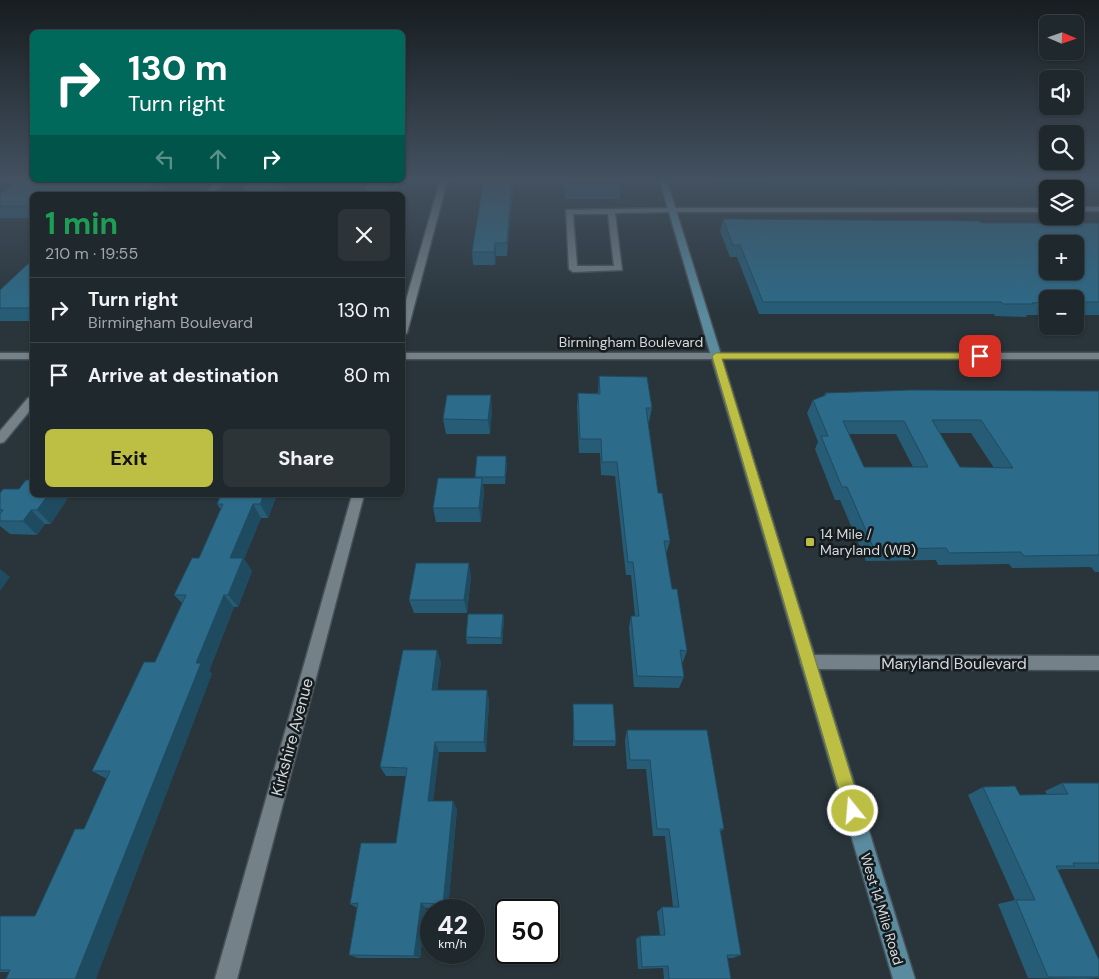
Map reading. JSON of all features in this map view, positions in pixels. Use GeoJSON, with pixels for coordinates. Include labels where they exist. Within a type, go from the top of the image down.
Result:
{"type":"FeatureCollection","features":[{"type":"Feature","properties":{"kind":"main road","name":"West 14 Mile Road"},"geometry":{"type":"LineString","coordinates":[[676,224],[904,979]]}},
{"type":"Feature","properties":{"kind":"street"},"geometry":{"type":"LineString","coordinates":[[405,323],[432,224]]}},
{"type":"Feature","properties":{"kind":"street"},"geometry":{"type":"LineString","coordinates":[[570,224],[573,270],[619,268],[613,224]]}},
{"type":"Feature","properties":{"kind":"street"},"geometry":{"type":"LineString","coordinates":[[0,356],[30,356]]}},
{"type":"Feature","properties":{"kind":"street","name":"Birmingham Boulevard"},"geometry":{"type":"LineString","coordinates":[[405,356],[1099,356]]}},
{"type":"Feature","properties":{"kind":"street"},"geometry":{"type":"LineString","coordinates":[[0,439],[30,403]]}},
{"type":"Feature","properties":{"kind":"street","name":"Kirkshire Avenue"},"geometry":{"type":"LineString","coordinates":[[226,979],[357,497]]}},
{"type":"Feature","properties":{"kind":"street","name":"Maryland Boulevard"},"geometry":{"type":"LineString","coordinates":[[808,662],[1099,662]]}},
{"type":"Feature","properties":{"kind":"building"},"geometry":{"type":"Polygon","coordinates":[[[477,224],[508,224],[507,243],[495,243],[494,252],[472,252],[477,224]]]}},
{"type":"Feature","properties":{"kind":"building"},"geometry":{"type":"Polygon","coordinates":[[[725,224],[1099,224],[1099,302],[1084,302],[1084,290],[1039,290],[1039,303],[1032,303],[1034,304],[1003,304],[1001,302],[763,302],[740,245],[733,245],[725,224]]]}},
{"type":"Feature","properties":{"kind":"building"},"geometry":{"type":"Polygon","coordinates":[[[30,262],[29,308],[0,308],[0,290],[30,262]]]}},
{"type":"Feature","properties":{"kind":"building"},"geometry":{"type":"Polygon","coordinates":[[[599,376],[647,377],[652,408],[646,408],[658,493],[662,493],[670,541],[664,541],[672,589],[677,589],[687,651],[680,650],[684,677],[637,676],[631,616],[639,616],[633,562],[628,562],[617,462],[602,462],[601,439],[580,439],[578,393],[600,394],[599,376]]]}},
{"type":"Feature","properties":{"kind":"building"},"geometry":{"type":"Polygon","coordinates":[[[911,390],[1099,391],[1099,555],[1024,556],[1021,552],[949,553],[946,548],[874,549],[847,487],[842,487],[821,436],[828,436],[813,400],[826,395],[825,393],[911,390]],[[932,420],[960,467],[1013,468],[981,420],[932,420]],[[843,421],[864,467],[928,467],[904,421],[843,421]]]}},
{"type":"Feature","properties":{"kind":"building"},"geometry":{"type":"Polygon","coordinates":[[[447,395],[491,395],[488,420],[443,419],[447,395]]]}},
{"type":"Feature","properties":{"kind":"building"},"geometry":{"type":"Polygon","coordinates":[[[477,456],[506,456],[505,477],[475,477],[477,456]]]}},
{"type":"Feature","properties":{"kind":"building"},"geometry":{"type":"Polygon","coordinates":[[[438,478],[482,478],[479,508],[433,508],[438,478]]]}},
{"type":"Feature","properties":{"kind":"building"},"geometry":{"type":"Polygon","coordinates":[[[26,480],[30,480],[30,497],[47,497],[37,510],[31,510],[23,521],[0,521],[0,514],[3,510],[0,510],[0,493],[3,489],[19,489],[26,480]]]}},
{"type":"Feature","properties":{"kind":"building"},"geometry":{"type":"Polygon","coordinates":[[[220,497],[263,497],[260,504],[253,504],[230,558],[243,558],[228,595],[224,595],[196,663],[201,663],[75,979],[6,979],[10,970],[0,970],[0,916],[35,916],[75,829],[84,829],[110,771],[92,771],[144,662],[155,662],[186,595],[174,595],[192,558],[199,558],[223,504],[217,504],[220,497]]]}},
{"type":"Feature","properties":{"kind":"building"},"geometry":{"type":"Polygon","coordinates":[[[416,563],[469,563],[464,600],[409,600],[416,563]]]}},
{"type":"Feature","properties":{"kind":"building"},"geometry":{"type":"Polygon","coordinates":[[[468,614],[503,614],[501,638],[466,637],[468,614]]]}},
{"type":"Feature","properties":{"kind":"building"},"geometry":{"type":"Polygon","coordinates":[[[403,650],[437,650],[432,690],[487,690],[484,742],[435,742],[428,801],[453,801],[443,899],[420,899],[414,956],[349,955],[358,903],[350,904],[361,843],[396,843],[407,768],[380,767],[403,650]]]}},
{"type":"Feature","properties":{"kind":"building"},"geometry":{"type":"Polygon","coordinates":[[[573,704],[613,704],[616,741],[574,741],[573,704]]]}},
{"type":"Feature","properties":{"kind":"building"},"geometry":{"type":"Polygon","coordinates":[[[627,730],[707,730],[724,829],[720,829],[741,955],[727,955],[731,979],[669,979],[668,966],[642,967],[640,936],[665,935],[662,907],[679,907],[669,829],[657,829],[650,760],[630,760],[627,730]]]}},
{"type":"Feature","properties":{"kind":"building"},"geometry":{"type":"Polygon","coordinates":[[[1062,783],[1099,783],[1099,863],[1073,863],[1074,866],[1056,866],[1099,960],[1099,977],[1048,977],[1016,900],[1035,900],[983,787],[1015,786],[1020,795],[1068,794],[1062,783]]]}},
{"type":"Feature","properties":{"kind":"place","name":"14 Mile / Maryland (WB)"},"geometry":{"type":"Point","coordinates":[810,542]}},
{"type":"Feature","properties":{"kind":"route"},"geometry":{"type":"LineString","coordinates":[[853,811],[716,356],[980,356]]}}]}
